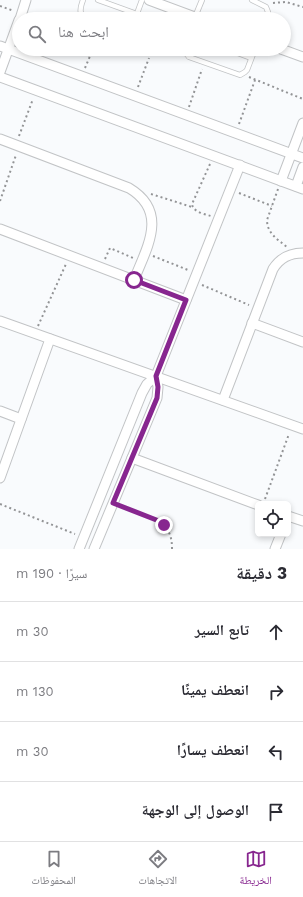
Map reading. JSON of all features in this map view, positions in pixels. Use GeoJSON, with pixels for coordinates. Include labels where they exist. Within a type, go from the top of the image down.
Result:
{"type":"FeatureCollection","features":[{"type":"Feature","properties":{"kind":"street"},"geometry":{"type":"LineString","coordinates":[[22,12],[26,0]]}},
{"type":"Feature","properties":{"kind":"street"},"geometry":{"type":"LineString","coordinates":[[148,0],[181,12]]}},
{"type":"Feature","properties":{"kind":"street"},"geometry":{"type":"LineString","coordinates":[[0,72],[4,47],[12,33]]}},
{"type":"Feature","properties":{"kind":"street"},"geometry":{"type":"LineString","coordinates":[[291,53],[303,57]]}},
{"type":"Feature","properties":{"kind":"street"},"geometry":{"type":"LineString","coordinates":[[28,56],[303,158]]}},
{"type":"Feature","properties":{"kind":"street"},"geometry":{"type":"LineString","coordinates":[[0,77],[299,187],[303,167]]}},
{"type":"Feature","properties":{"kind":"street"},"geometry":{"type":"LineString","coordinates":[[281,180],[303,123]]}},
{"type":"Feature","properties":{"kind":"street"},"geometry":{"type":"LineString","coordinates":[[0,139],[130,188],[147,203],[152,217],[152,233],[134,280]]}},
{"type":"Feature","properties":{"kind":"street"},"geometry":{"type":"LineString","coordinates":[[79,549],[142,393],[147,384],[156,376],[240,165]]}},
{"type":"Feature","properties":{"kind":"street"},"geometry":{"type":"LineString","coordinates":[[0,229],[186,300]]}},
{"type":"Feature","properties":{"kind":"street"},"geometry":{"type":"LineString","coordinates":[[223,400],[272,269],[282,258],[299,253]]}},
{"type":"Feature","properties":{"kind":"street"},"geometry":{"type":"LineString","coordinates":[[0,320],[35,334],[303,429]]}},
{"type":"Feature","properties":{"kind":"street"},"geometry":{"type":"LineString","coordinates":[[252,323],[303,342]]}},
{"type":"Feature","properties":{"kind":"street"},"geometry":{"type":"LineString","coordinates":[[0,478],[50,339]]}},
{"type":"Feature","properties":{"kind":"street"},"geometry":{"type":"LineString","coordinates":[[94,549],[157,398],[158,387],[156,376]]}},
{"type":"Feature","properties":{"kind":"street"},"geometry":{"type":"LineString","coordinates":[[0,411],[21,419]]}},
{"type":"Feature","properties":{"kind":"street"},"geometry":{"type":"LineString","coordinates":[[132,458],[255,504]]}},
{"type":"Feature","properties":{"kind":"street"},"geometry":{"type":"LineString","coordinates":[[291,518],[303,521]]}},
{"type":"Feature","properties":{"kind":"street"},"geometry":{"type":"LineString","coordinates":[[275,549],[280,537]]}},
{"type":"Feature","properties":{"kind":"lane"},"geometry":{"type":"LineString","coordinates":[[80,12],[82,0]]}},
{"type":"Feature","properties":{"kind":"lane"},"geometry":{"type":"LineString","coordinates":[[98,0],[131,12]]}},
{"type":"Feature","properties":{"kind":"lane"},"geometry":{"type":"LineString","coordinates":[[138,12],[142,0]]}},
{"type":"Feature","properties":{"kind":"lane"},"geometry":{"type":"LineString","coordinates":[[199,12],[202,0]]}},
{"type":"Feature","properties":{"kind":"lane"},"geometry":{"type":"LineString","coordinates":[[252,0],[264,4],[268,12]]}},
{"type":"Feature","properties":{"kind":"lane"},"geometry":{"type":"LineString","coordinates":[[188,56],[237,74],[243,74],[247,70],[251,58],[246,56]]}},
{"type":"Feature","properties":{"kind":"path"},"geometry":{"type":"LineString","coordinates":[[266,7],[272,3],[286,1],[303,7]]}},
{"type":"Feature","properties":{"kind":"path"},"geometry":{"type":"LineString","coordinates":[[82,76],[90,56]]}},
{"type":"Feature","properties":{"kind":"path"},"geometry":{"type":"LineString","coordinates":[[135,96],[149,58]]}},
{"type":"Feature","properties":{"kind":"path"},"geometry":{"type":"LineString","coordinates":[[186,114],[205,63]]}},
{"type":"Feature","properties":{"kind":"path"},"geometry":{"type":"LineString","coordinates":[[243,74],[303,99]]}},
{"type":"Feature","properties":{"kind":"path"},"geometry":{"type":"LineString","coordinates":[[236,133],[255,80]]}},
{"type":"Feature","properties":{"kind":"path"},"geometry":{"type":"LineString","coordinates":[[0,201],[36,90]]}},
{"type":"Feature","properties":{"kind":"path"},"geometry":{"type":"LineString","coordinates":[[192,207],[213,155]]}},
{"type":"Feature","properties":{"kind":"path"},"geometry":{"type":"LineString","coordinates":[[281,180],[268,220],[269,230],[272,235],[299,253]]}},
{"type":"Feature","properties":{"kind":"path"},"geometry":{"type":"LineString","coordinates":[[230,190],[272,206]]}},
{"type":"Feature","properties":{"kind":"path"},"geometry":{"type":"LineString","coordinates":[[150,194],[192,207],[218,220]]}},
{"type":"Feature","properties":{"kind":"path"},"geometry":{"type":"LineString","coordinates":[[102,268],[110,248],[143,257],[195,278],[257,309]]}},
{"type":"Feature","properties":{"kind":"path"},"geometry":{"type":"LineString","coordinates":[[35,334],[69,256]]}},
{"type":"Feature","properties":{"kind":"path"},"geometry":{"type":"LineString","coordinates":[[264,501],[292,425]]}},
{"type":"Feature","properties":{"kind":"path"},"geometry":{"type":"LineString","coordinates":[[113,503],[159,521],[171,534],[172,549]]}},
{"type":"Feature","properties":{"kind":"path"},"geometry":{"type":"LineString","coordinates":[[0,504],[84,538]]}},
{"type":"Feature","properties":{"kind":"route"},"geometry":{"type":"LineString","coordinates":[[134,280],[186,300],[156,376],[158,387],[157,398],[113,503],[159,521],[164,525]]}}]}
